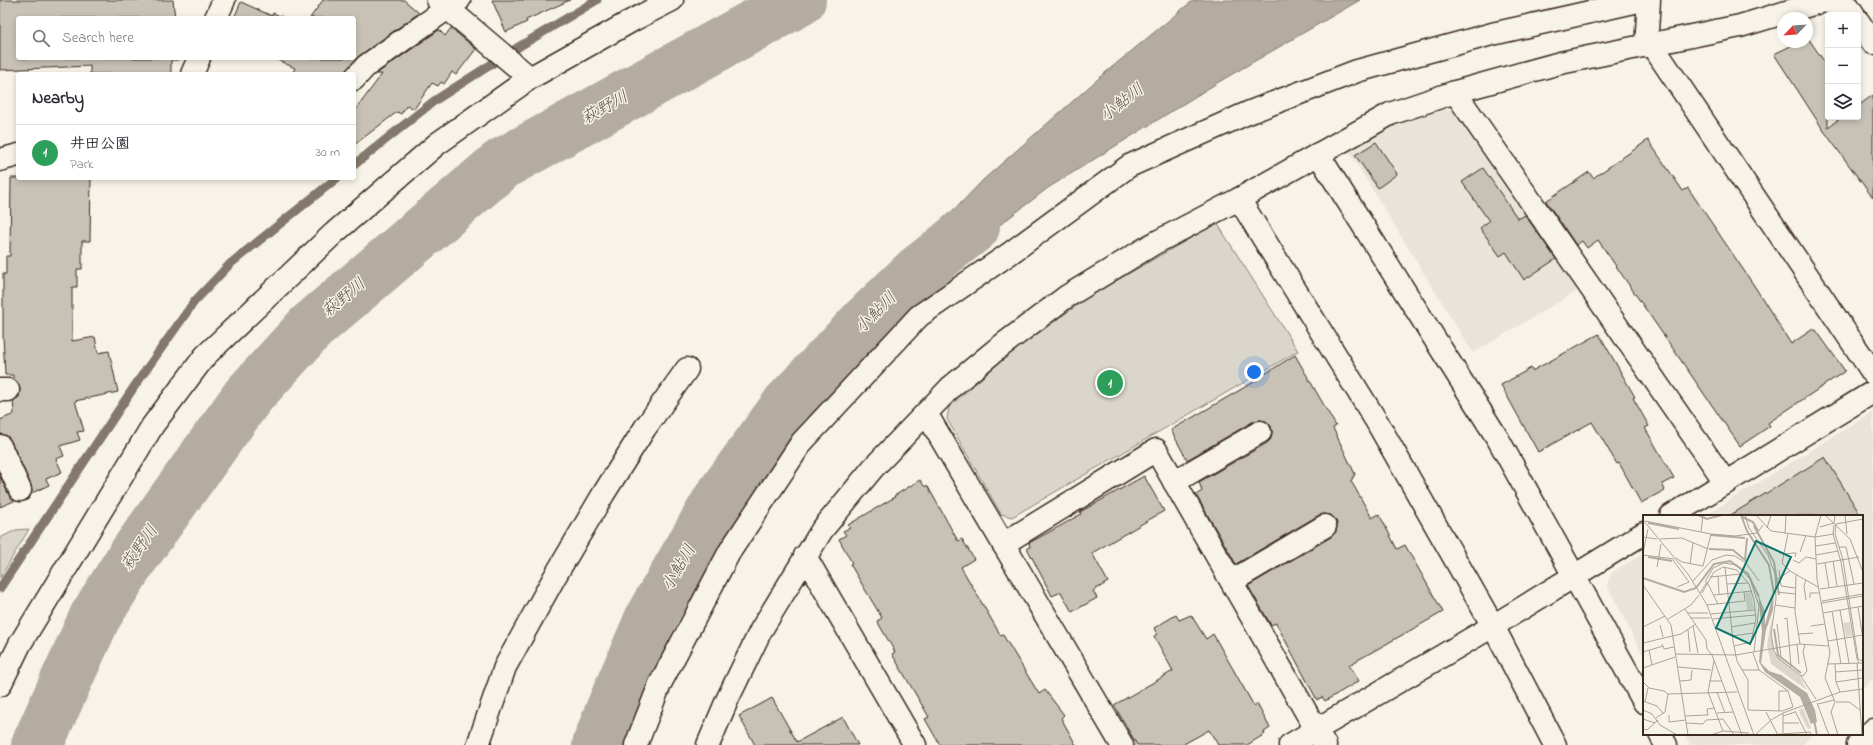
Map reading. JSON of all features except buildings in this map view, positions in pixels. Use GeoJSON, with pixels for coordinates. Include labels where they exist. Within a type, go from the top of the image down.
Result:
{"type":"FeatureCollection","features":[{"type":"Feature","properties":{"kind":"main road"},"geometry":{"type":"LineString","coordinates":[[217,16],[224,0]]}},
{"type":"Feature","properties":{"kind":"main road"},"geometry":{"type":"LineString","coordinates":[[0,685],[20,644],[153,425],[205,356],[332,234],[438,144],[530,78],[633,20],[672,0]]}},
{"type":"Feature","properties":{"kind":"main road"},"geometry":{"type":"LineString","coordinates":[[636,745],[660,684],[730,551],[802,442],[919,316],[1009,254],[1129,166],[1250,112],[1357,71],[1492,34],[1643,0]]}},
{"type":"Feature","properties":{"kind":"main road"},"geometry":{"type":"LineString","coordinates":[[1649,0],[1649,46],[1873,373]]}},
{"type":"Feature","properties":{"kind":"main road"},"geometry":{"type":"LineString","coordinates":[[710,744],[728,698],[761,630],[822,530],[873,468],[951,387],[997,349],[1066,297],[1153,244],[1239,199],[1390,114],[1455,92],[1560,63],[1649,46],[1740,26],[1823,1],[1849,8],[1852,12]]}},
{"type":"Feature","properties":{"kind":"main road"},"geometry":{"type":"LineString","coordinates":[[356,77],[366,66],[448,2],[495,48],[530,78]]}},
{"type":"Feature","properties":{"kind":"main road"},"geometry":{"type":"LineString","coordinates":[[1861,25],[1873,43]]}},
{"type":"Feature","properties":{"kind":"main road"},"geometry":{"type":"LineString","coordinates":[[193,72],[198,60]]}},
{"type":"Feature","properties":{"kind":"main road"},"geometry":{"type":"LineString","coordinates":[[1455,92],[1726,482]]}},
{"type":"Feature","properties":{"kind":"main road"},"geometry":{"type":"LineString","coordinates":[[1318,154],[1498,439],[1575,575],[1643,700]]}},
{"type":"Feature","properties":{"kind":"main road"},"geometry":{"type":"LineString","coordinates":[[1239,199],[1377,422],[1493,626],[1555,745]]}},
{"type":"Feature","properties":{"kind":"main road"},"geometry":{"type":"LineString","coordinates":[[478,745],[505,666],[604,493],[645,428],[687,369]]}},
{"type":"Feature","properties":{"kind":"main road"},"geometry":{"type":"LineString","coordinates":[[1673,515],[1873,392]]}},
{"type":"Feature","properties":{"kind":"main road"},"geometry":{"type":"LineString","coordinates":[[926,413],[1122,745]]}},
{"type":"Feature","properties":{"kind":"main road"},"geometry":{"type":"LineString","coordinates":[[1174,482],[1260,432]]}},
{"type":"Feature","properties":{"kind":"main road"},"geometry":{"type":"LineString","coordinates":[[0,446],[20,490]]}},
{"type":"Feature","properties":{"kind":"main road"},"geometry":{"type":"LineString","coordinates":[[1003,544],[1156,450],[1232,581],[1320,738]]}},
{"type":"Feature","properties":{"kind":"main road"},"geometry":{"type":"LineString","coordinates":[[1232,581],[1325,526]]}},
{"type":"Feature","properties":{"kind":"main road"},"geometry":{"type":"LineString","coordinates":[[1290,745],[1320,738],[1493,626],[1643,534]]}},
{"type":"Feature","properties":{"kind":"main road"},"geometry":{"type":"LineString","coordinates":[[806,556],[915,745]]}},
{"type":"Feature","properties":{"kind":"main road"},"geometry":{"type":"LineString","coordinates":[[1858,745],[1873,730]]}},
{"type":"Feature","properties":{"kind":"main road"},"geometry":{"type":"LineString","coordinates":[[1661,735],[1666,745]]}},
{"type":"Feature","properties":{"kind":"shaded area"},"geometry":{"type":"Polygon","coordinates":[[[1443,109],[1453,109],[1577,291],[1473,353],[1348,150],[1389,126],[1443,109]]]}},
{"type":"Feature","properties":{"kind":"shaded area"},"geometry":{"type":"Polygon","coordinates":[[[1217,223],[1298,351],[1012,517],[1001,514],[947,419],[949,407],[1003,359],[1091,295],[1217,223]]]}},
{"type":"Feature","properties":{"kind":"shaded area"},"geometry":{"type":"Polygon","coordinates":[[[1873,412],[1873,679],[1863,688],[1863,515],[1706,515],[1873,412]]]}},
{"type":"Feature","properties":{"kind":"shaded area"},"geometry":{"type":"Polygon","coordinates":[[[29,529],[0,578],[0,538],[16,530],[29,529]]]}},
{"type":"Feature","properties":{"kind":"shaded area"},"geometry":{"type":"Polygon","coordinates":[[[1643,554],[1643,655],[1607,585],[1612,572],[1643,554]]]}},
{"type":"Feature","properties":{"kind":"shaded area"},"geometry":{"type":"Polygon","coordinates":[[[1685,735],[1812,735],[1802,745],[1690,745],[1685,735]]]}},
{"type":"Feature","properties":{"kind":"water"},"geometry":{"type":"Polygon","coordinates":[[[787,0],[816,0],[744,25],[787,0]]]}},
{"type":"Feature","properties":{"kind":"water"},"geometry":{"type":"Polygon","coordinates":[[[1198,0],[1360,0],[1217,83],[1048,188],[944,266],[917,272],[916,254],[919,239],[960,204],[984,179],[1106,72],[1191,2],[1198,0]]]}},
{"type":"Feature","properties":{"kind":"waterway"},"geometry":{"type":"LineString","coordinates":[[356,163],[434,101],[520,46],[597,0]]}},
{"type":"Feature","properties":{"kind":"waterway","name":"萩野川"},"geometry":{"type":"LineString","coordinates":[[37,745],[95,617],[132,558],[248,396],[311,327],[502,164],[800,0]]}},
{"type":"Feature","properties":{"kind":"waterway"},"geometry":{"type":"LineString","coordinates":[[0,588],[136,384],[194,302],[230,264],[335,180]]}},
{"type":"Feature","properties":{"kind":"waterway","name":"小鮎川"},"geometry":{"type":"LineString","coordinates":[[598,745],[612,708],[652,615],[719,499],[788,404],[866,321],[917,272],[974,227]]}},
{"type":"Feature","properties":{"kind":"place","name":"井田公園"},"geometry":{"type":"Point","coordinates":[1110,383]}}]}
